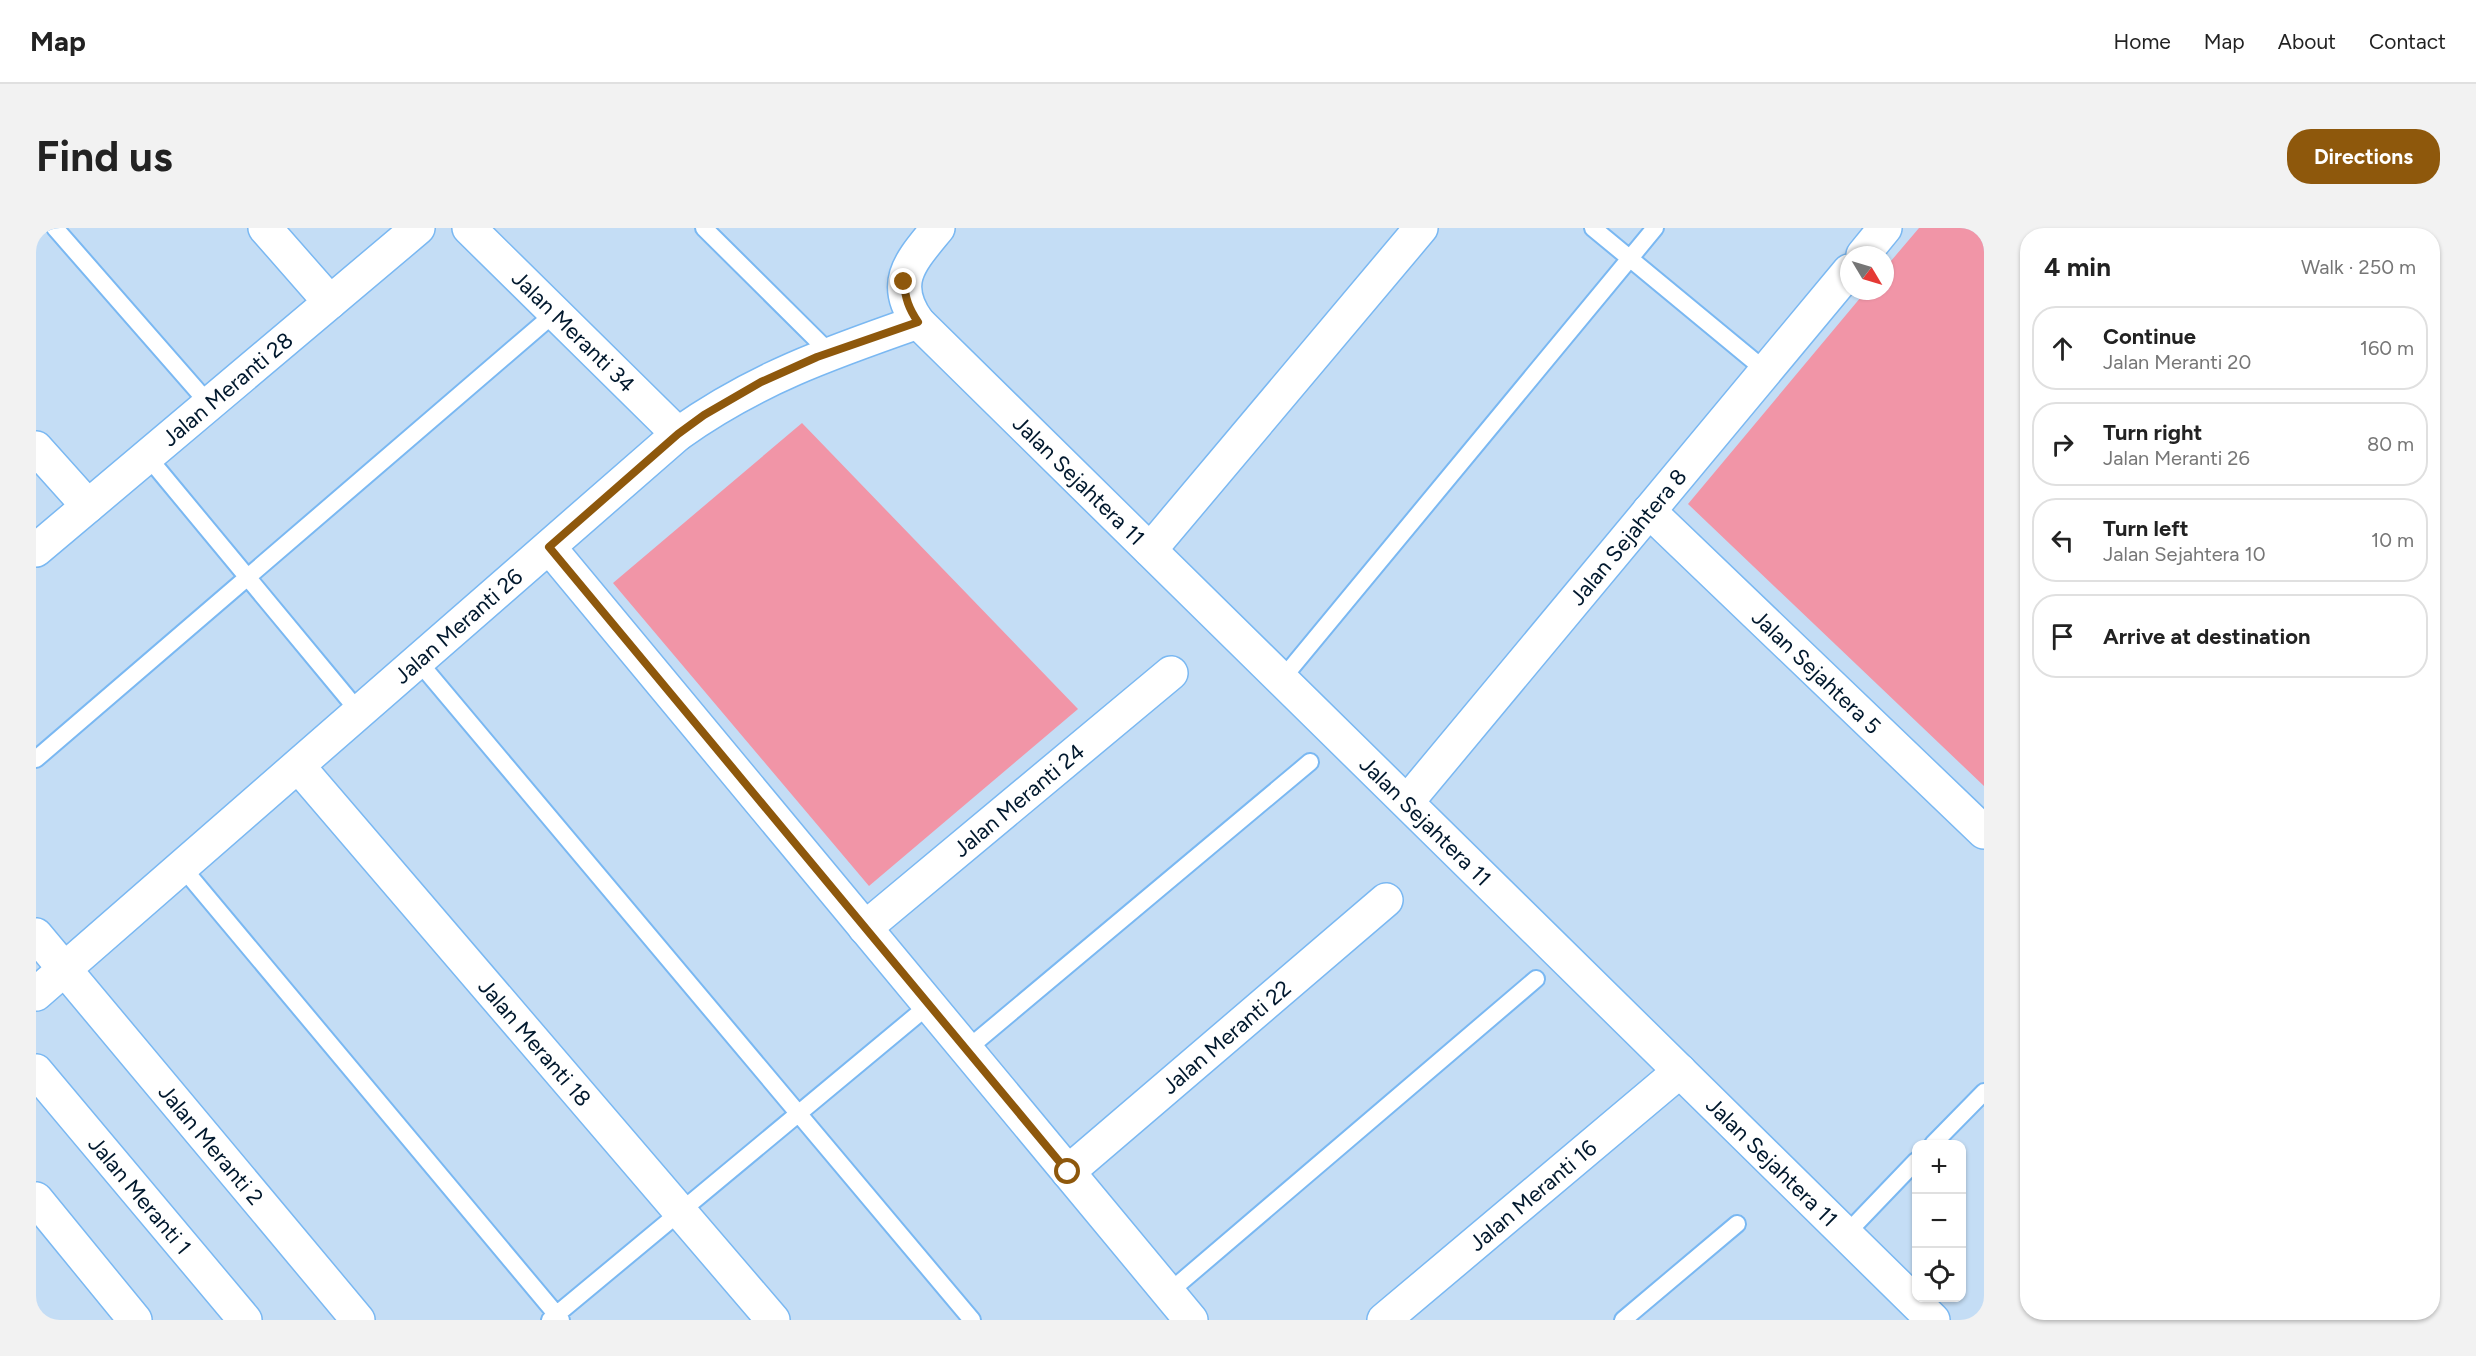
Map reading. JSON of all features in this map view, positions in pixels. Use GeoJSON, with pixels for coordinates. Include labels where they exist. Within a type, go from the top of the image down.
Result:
{"type":"FeatureCollection","features":[{"type":"Feature","properties":{"kind":"street"},"geometry":{"type":"LineString","coordinates":[[265,228],[330,302]]}},
{"type":"Feature","properties":{"kind":"street","name":"Jalan Meranti 28"},"geometry":{"type":"LineString","coordinates":[[36,550],[418,228]]}},
{"type":"Feature","properties":{"kind":"street","name":"Jalan Meranti 34"},"geometry":{"type":"LineString","coordinates":[[469,228],[678,434]]}},
{"type":"Feature","properties":{"kind":"street","name":"Jalan Sejahtera 11"},"geometry":{"type":"LineString","coordinates":[[939,228],[908,269],[904,282],[905,297],[918,322],[1933,1320]]}},
{"type":"Feature","properties":{"kind":"street"},"geometry":{"type":"LineString","coordinates":[[1150,550],[1422,228]]}},
{"type":"Feature","properties":{"kind":"street"},"geometry":{"type":"LineString","coordinates":[[1870,246],[1885,228]]}},
{"type":"Feature","properties":{"kind":"street","name":"Jalan Sejahtera 8"},"geometry":{"type":"LineString","coordinates":[[1407,802],[1840,282]]}},
{"type":"Feature","properties":{"kind":"street","name":"Jalan Meranti 26"},"geometry":{"type":"LineString","coordinates":[[36,994],[678,434],[704,415],[761,382],[830,352],[918,322]]}},
{"type":"Feature","properties":{"kind":"street"},"geometry":{"type":"LineString","coordinates":[[36,448],[88,506]]}},
{"type":"Feature","properties":{"kind":"street","name":"Jalan Sejahtera 5"},"geometry":{"type":"LineString","coordinates":[[1649,511],[1984,832]]}},
{"type":"Feature","properties":{"kind":"street"},"geometry":{"type":"LineString","coordinates":[[549,547],[1191,1320]]}},
{"type":"Feature","properties":{"kind":"street","name":"Jalan Meranti 24"},"geometry":{"type":"LineString","coordinates":[[865,928],[1171,673]]}},
{"type":"Feature","properties":{"kind":"street","name":"Jalan Meranti 18"},"geometry":{"type":"LineString","coordinates":[[298,766],[773,1320]]}},
{"type":"Feature","properties":{"kind":"street","name":"Jalan Meranti 22"},"geometry":{"type":"LineString","coordinates":[[1068,1172],[1386,900]]}},
{"type":"Feature","properties":{"kind":"street","name":"Jalan Meranti 2"},"geometry":{"type":"LineString","coordinates":[[36,936],[358,1320]]}},
{"type":"Feature","properties":{"kind":"street","name":"Jalan Meranti 1"},"geometry":{"type":"LineString","coordinates":[[36,1071],[245,1320]]}},
{"type":"Feature","properties":{"kind":"street","name":"Jalan Meranti 16"},"geometry":{"type":"LineString","coordinates":[[1384,1320],[1680,1071]]}},
{"type":"Feature","properties":{"kind":"street"},"geometry":{"type":"LineString","coordinates":[[36,1199],[135,1320]]}},
{"type":"Feature","properties":{"kind":"lane"},"geometry":{"type":"LineString","coordinates":[[55,228],[209,404]]}},
{"type":"Feature","properties":{"kind":"lane"},"geometry":{"type":"LineString","coordinates":[[704,228],[830,352]]}},
{"type":"Feature","properties":{"kind":"lane"},"geometry":{"type":"LineString","coordinates":[[1593,228],[1766,371]]}},
{"type":"Feature","properties":{"kind":"lane"},"geometry":{"type":"LineString","coordinates":[[1282,679],[1655,228]]}},
{"type":"Feature","properties":{"kind":"lane"},"geometry":{"type":"LineString","coordinates":[[36,759],[555,314]]}},
{"type":"Feature","properties":{"kind":"lane"},"geometry":{"type":"LineString","coordinates":[[147,456],[360,712]]}},
{"type":"Feature","properties":{"kind":"lane"},"geometry":{"type":"LineString","coordinates":[[418,661],[972,1320]]}},
{"type":"Feature","properties":{"kind":"lane"},"geometry":{"type":"LineString","coordinates":[[966,1050],[1310,762]]}},
{"type":"Feature","properties":{"kind":"lane"},"geometry":{"type":"LineString","coordinates":[[182,867],[556,1318],[929,1005]]}},
{"type":"Feature","properties":{"kind":"lane"},"geometry":{"type":"LineString","coordinates":[[1168,1293],[1536,979]]}},
{"type":"Feature","properties":{"kind":"lane"},"geometry":{"type":"LineString","coordinates":[[1937,1140],[1984,1092]]}},
{"type":"Feature","properties":{"kind":"lane"},"geometry":{"type":"LineString","coordinates":[[1846,1234],[1912,1166]]}},
{"type":"Feature","properties":{"kind":"lane"},"geometry":{"type":"LineString","coordinates":[[1623,1320],[1737,1224]]}},
{"type":"Feature","properties":{"kind":"shaded area"},"geometry":{"type":"Polygon","coordinates":[[[1919,228],[1984,228],[1984,786],[1688,504],[1858,300],[1894,300],[1894,257],[1919,228]]]}},
{"type":"Feature","properties":{"kind":"shaded area"},"geometry":{"type":"Polygon","coordinates":[[[802,423],[1078,709],[869,886],[613,583],[802,423]]]}},
{"type":"Feature","properties":{"kind":"route"},"geometry":{"type":"LineString","coordinates":[[904,282],[905,297],[918,322],[817,357],[761,382],[704,415],[678,434],[549,547],[1068,1172]]}}]}
